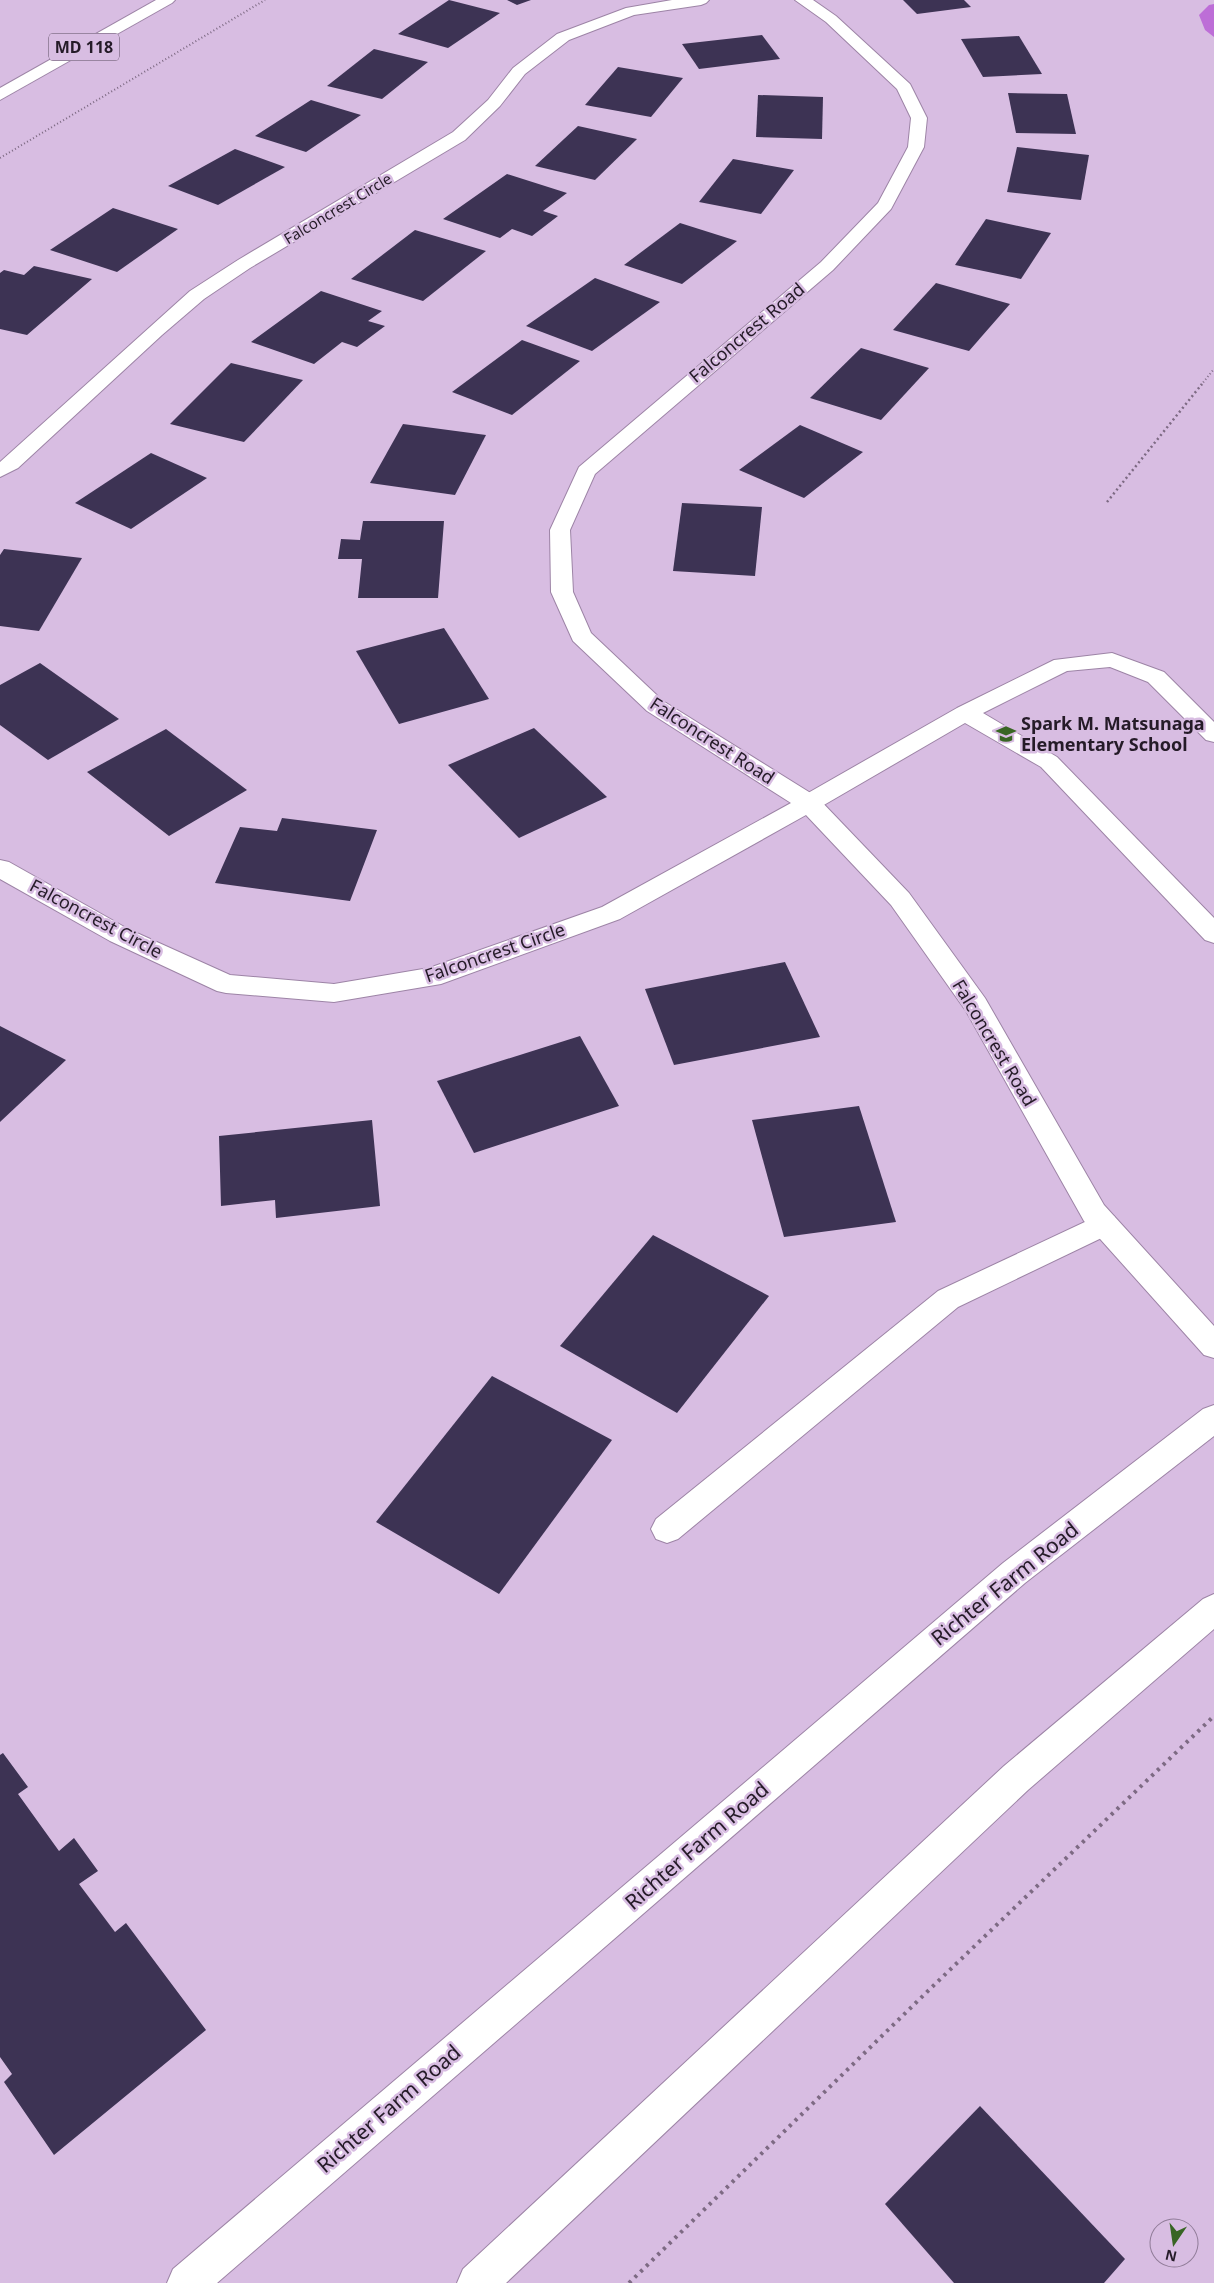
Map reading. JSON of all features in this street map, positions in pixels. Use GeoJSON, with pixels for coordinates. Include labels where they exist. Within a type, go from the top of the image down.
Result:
{"type":"FeatureCollection","features":[{"type":"Feature","properties":{"kind":"street","name":"MD 118"},"geometry":{"type":"LineString","coordinates":[[0,95],[167,0]]}},
{"type":"Feature","properties":{"kind":"street","name":"Falconcrest Circle"},"geometry":{"type":"LineString","coordinates":[[0,471],[11,464],[155,331],[198,295],[244,264],[459,136],[494,103],[519,71],[562,38],[599,22],[631,12],[701,0]]}},
{"type":"Feature","properties":{"kind":"street","name":"Falconcrest Road"},"geometry":{"type":"LineString","coordinates":[[803,0],[831,19],[904,88],[919,118],[916,147],[885,205],[827,266],[586,471],[560,530],[562,592],[581,636],[655,706],[809,803],[900,899],[976,1006],[1094,1213],[1214,1346]]}},
{"type":"Feature","properties":{"kind":"street","name":"Falconcrest Circle"},"geometry":{"type":"LineString","coordinates":[[0,868],[119,935],[226,984],[334,993],[432,977],[611,913],[809,803],[965,713],[1062,665],[1112,660],[1156,677],[1214,735]]}},
{"type":"Feature","properties":{"kind":"street"},"geometry":{"type":"LineString","coordinates":[[965,713],[1050,762],[1214,934]]}},
{"type":"Feature","properties":{"kind":"street"},"geometry":{"type":"LineString","coordinates":[[667,1528],[948,1299],[1104,1224]]}},
{"type":"Feature","properties":{"kind":"street","name":"Richter Farm Road"},"geometry":{"type":"LineString","coordinates":[[187,2283],[1014,1573],[1214,1418]]}},
{"type":"Feature","properties":{"kind":"street"},"geometry":{"type":"LineString","coordinates":[[478,2283],[1016,1778],[1214,1609]]}},
{"type":"Feature","properties":{"kind":"path"},"geometry":{"type":"LineString","coordinates":[[0,158],[265,0]]}},
{"type":"Feature","properties":{"kind":"path"},"geometry":{"type":"LineString","coordinates":[[1107,502],[1214,368]]}},
{"type":"Feature","properties":{"kind":"path"},"geometry":{"type":"LineString","coordinates":[[630,2283],[967,1953],[1214,1716]]}},
{"type":"Feature","properties":{"kind":"shaded area"},"geometry":{"type":"Polygon","coordinates":[[[1214,4],[1214,37],[1205,30],[1199,15],[1209,5],[1214,4]]]}},
{"type":"Feature","properties":{"kind":"building"},"geometry":{"type":"Polygon","coordinates":[[[449,0],[500,13],[448,48],[398,34],[449,0]]]}},
{"type":"Feature","properties":{"kind":"building"},"geometry":{"type":"Polygon","coordinates":[[[507,0],[531,0],[517,5],[507,0]]]}},
{"type":"Feature","properties":{"kind":"building"},"geometry":{"type":"Polygon","coordinates":[[[903,0],[964,0],[971,7],[917,14],[903,0]]]}},
{"type":"Feature","properties":{"kind":"building"},"geometry":{"type":"Polygon","coordinates":[[[762,35],[780,59],[699,69],[682,44],[762,35]]]}},
{"type":"Feature","properties":{"kind":"building"},"geometry":{"type":"Polygon","coordinates":[[[1019,36],[1042,74],[983,77],[961,39],[1019,36]]]}},
{"type":"Feature","properties":{"kind":"building"},"geometry":{"type":"Polygon","coordinates":[[[374,49],[428,62],[382,99],[327,86],[374,49]]]}},
{"type":"Feature","properties":{"kind":"building"},"geometry":{"type":"Polygon","coordinates":[[[618,67],[683,78],[651,117],[585,105],[618,67]]]}},
{"type":"Feature","properties":{"kind":"building"},"geometry":{"type":"Polygon","coordinates":[[[1008,93],[1067,94],[1076,134],[1016,133],[1008,93]]]}},
{"type":"Feature","properties":{"kind":"building"},"geometry":{"type":"Polygon","coordinates":[[[758,95],[823,97],[822,139],[756,137],[758,95]]]}},
{"type":"Feature","properties":{"kind":"building"},"geometry":{"type":"Polygon","coordinates":[[[311,100],[361,115],[306,152],[255,136],[311,100]]]}},
{"type":"Feature","properties":{"kind":"building"},"geometry":{"type":"Polygon","coordinates":[[[578,126],[637,139],[595,180],[535,166],[578,126]]]}},
{"type":"Feature","properties":{"kind":"building"},"geometry":{"type":"Polygon","coordinates":[[[1017,147],[1089,155],[1081,200],[1007,192],[1017,147]]]}},
{"type":"Feature","properties":{"kind":"building"},"geometry":{"type":"Polygon","coordinates":[[[235,149],[285,167],[218,205],[168,186],[235,149]]]}},
{"type":"Feature","properties":{"kind":"building"},"geometry":{"type":"Polygon","coordinates":[[[733,159],[794,170],[761,214],[699,202],[733,159]]]}},
{"type":"Feature","properties":{"kind":"building"},"geometry":{"type":"Polygon","coordinates":[[[507,174],[567,193],[543,211],[558,216],[532,236],[512,229],[500,238],[443,219],[507,174]]]}},
{"type":"Feature","properties":{"kind":"building"},"geometry":{"type":"Polygon","coordinates":[[[113,208],[178,229],[117,272],[50,250],[113,208]]]}},
{"type":"Feature","properties":{"kind":"building"},"geometry":{"type":"Polygon","coordinates":[[[986,219],[1051,233],[1021,279],[955,265],[986,219]]]}},
{"type":"Feature","properties":{"kind":"building"},"geometry":{"type":"Polygon","coordinates":[[[680,223],[737,241],[682,284],[624,265],[680,223]]]}},
{"type":"Feature","properties":{"kind":"building"},"geometry":{"type":"Polygon","coordinates":[[[415,230],[486,251],[423,301],[351,279],[415,230]]]}},
{"type":"Feature","properties":{"kind":"building"},"geometry":{"type":"Polygon","coordinates":[[[34,266],[92,279],[27,335],[0,329],[0,273],[4,270],[24,275],[34,266]]]}},
{"type":"Feature","properties":{"kind":"building"},"geometry":{"type":"Polygon","coordinates":[[[595,278],[660,302],[592,351],[526,326],[595,278]]]}},
{"type":"Feature","properties":{"kind":"building"},"geometry":{"type":"Polygon","coordinates":[[[936,283],[1010,304],[969,351],[893,330],[936,283]]]}},
{"type":"Feature","properties":{"kind":"building"},"geometry":{"type":"Polygon","coordinates":[[[321,291],[382,311],[368,321],[385,326],[357,347],[342,342],[314,364],[251,342],[321,291]]]}},
{"type":"Feature","properties":{"kind":"building"},"geometry":{"type":"Polygon","coordinates":[[[522,340],[580,361],[512,415],[452,392],[522,340]]]}},
{"type":"Feature","properties":{"kind":"building"},"geometry":{"type":"Polygon","coordinates":[[[861,348],[929,368],[881,420],[810,398],[861,348]]]}},
{"type":"Feature","properties":{"kind":"building"},"geometry":{"type":"Polygon","coordinates":[[[231,363],[303,380],[244,442],[170,424],[231,363]]]}},
{"type":"Feature","properties":{"kind":"building"},"geometry":{"type":"Polygon","coordinates":[[[403,424],[486,435],[455,495],[370,483],[403,424]]]}},
{"type":"Feature","properties":{"kind":"building"},"geometry":{"type":"Polygon","coordinates":[[[800,425],[863,452],[804,498],[739,470],[800,425]]]}},
{"type":"Feature","properties":{"kind":"building"},"geometry":{"type":"Polygon","coordinates":[[[151,453],[207,478],[131,529],[75,503],[151,453]]]}},
{"type":"Feature","properties":{"kind":"building"},"geometry":{"type":"Polygon","coordinates":[[[682,503],[762,507],[755,576],[673,571],[682,503]]]}},
{"type":"Feature","properties":{"kind":"building"},"geometry":{"type":"Polygon","coordinates":[[[363,521],[444,521],[438,598],[358,598],[362,559],[338,559],[341,539],[360,540],[363,521]]]}},
{"type":"Feature","properties":{"kind":"building"},"geometry":{"type":"Polygon","coordinates":[[[4,549],[82,558],[39,631],[0,626],[0,555],[4,549]]]}},
{"type":"Feature","properties":{"kind":"building"},"geometry":{"type":"Polygon","coordinates":[[[444,628],[489,699],[399,724],[356,651],[444,628]]]}},
{"type":"Feature","properties":{"kind":"building"},"geometry":{"type":"Polygon","coordinates":[[[40,663],[119,719],[48,760],[0,725],[0,685],[40,663]]]}},
{"type":"Feature","properties":{"kind":"building"},"geometry":{"type":"Polygon","coordinates":[[[534,728],[607,797],[519,838],[448,765],[534,728]]]}},
{"type":"Feature","properties":{"kind":"building"},"geometry":{"type":"Polygon","coordinates":[[[166,729],[247,790],[169,836],[87,772],[166,729]]]}},
{"type":"Feature","properties":{"kind":"building"},"geometry":{"type":"Polygon","coordinates":[[[282,818],[377,830],[350,901],[215,883],[240,827],[277,831],[282,818]]]}},
{"type":"Feature","properties":{"kind":"building"},"geometry":{"type":"Polygon","coordinates":[[[785,962],[820,1037],[674,1065],[645,989],[785,962]]]}},
{"type":"Feature","properties":{"kind":"building"},"geometry":{"type":"Polygon","coordinates":[[[0,1026],[66,1060],[0,1122],[0,1026]]]}},
{"type":"Feature","properties":{"kind":"building"},"geometry":{"type":"Polygon","coordinates":[[[580,1036],[619,1106],[474,1153],[437,1081],[580,1036]]]}},
{"type":"Feature","properties":{"kind":"building"},"geometry":{"type":"Polygon","coordinates":[[[859,1106],[896,1222],[784,1237],[752,1120],[859,1106]]]}},
{"type":"Feature","properties":{"kind":"building"},"geometry":{"type":"Polygon","coordinates":[[[372,1120],[380,1206],[276,1218],[275,1200],[221,1206],[219,1136],[372,1120]]]}},
{"type":"Feature","properties":{"kind":"building"},"geometry":{"type":"Polygon","coordinates":[[[653,1235],[769,1296],[677,1413],[560,1346],[653,1235]]]}},
{"type":"Feature","properties":{"kind":"building"},"geometry":{"type":"Polygon","coordinates":[[[492,1376],[612,1440],[499,1594],[376,1522],[492,1376]]]}},
{"type":"Feature","properties":{"kind":"building"},"geometry":{"type":"Polygon","coordinates":[[[3,1753],[28,1787],[18,1794],[59,1851],[74,1838],[98,1871],[79,1884],[115,1932],[126,1923],[206,2030],[54,2155],[4,2082],[12,2074],[0,2057],[0,1755],[3,1753]]]}},
{"type":"Feature","properties":{"kind":"building"},"geometry":{"type":"Polygon","coordinates":[[[980,2106],[1125,2259],[1104,2283],[954,2283],[885,2204],[980,2106]]]}},
{"type":"Feature","properties":{"kind":"place","name":"Spark M. Matsunaga Elementary School"},"geometry":{"type":"Point","coordinates":[1006,734]}}]}
